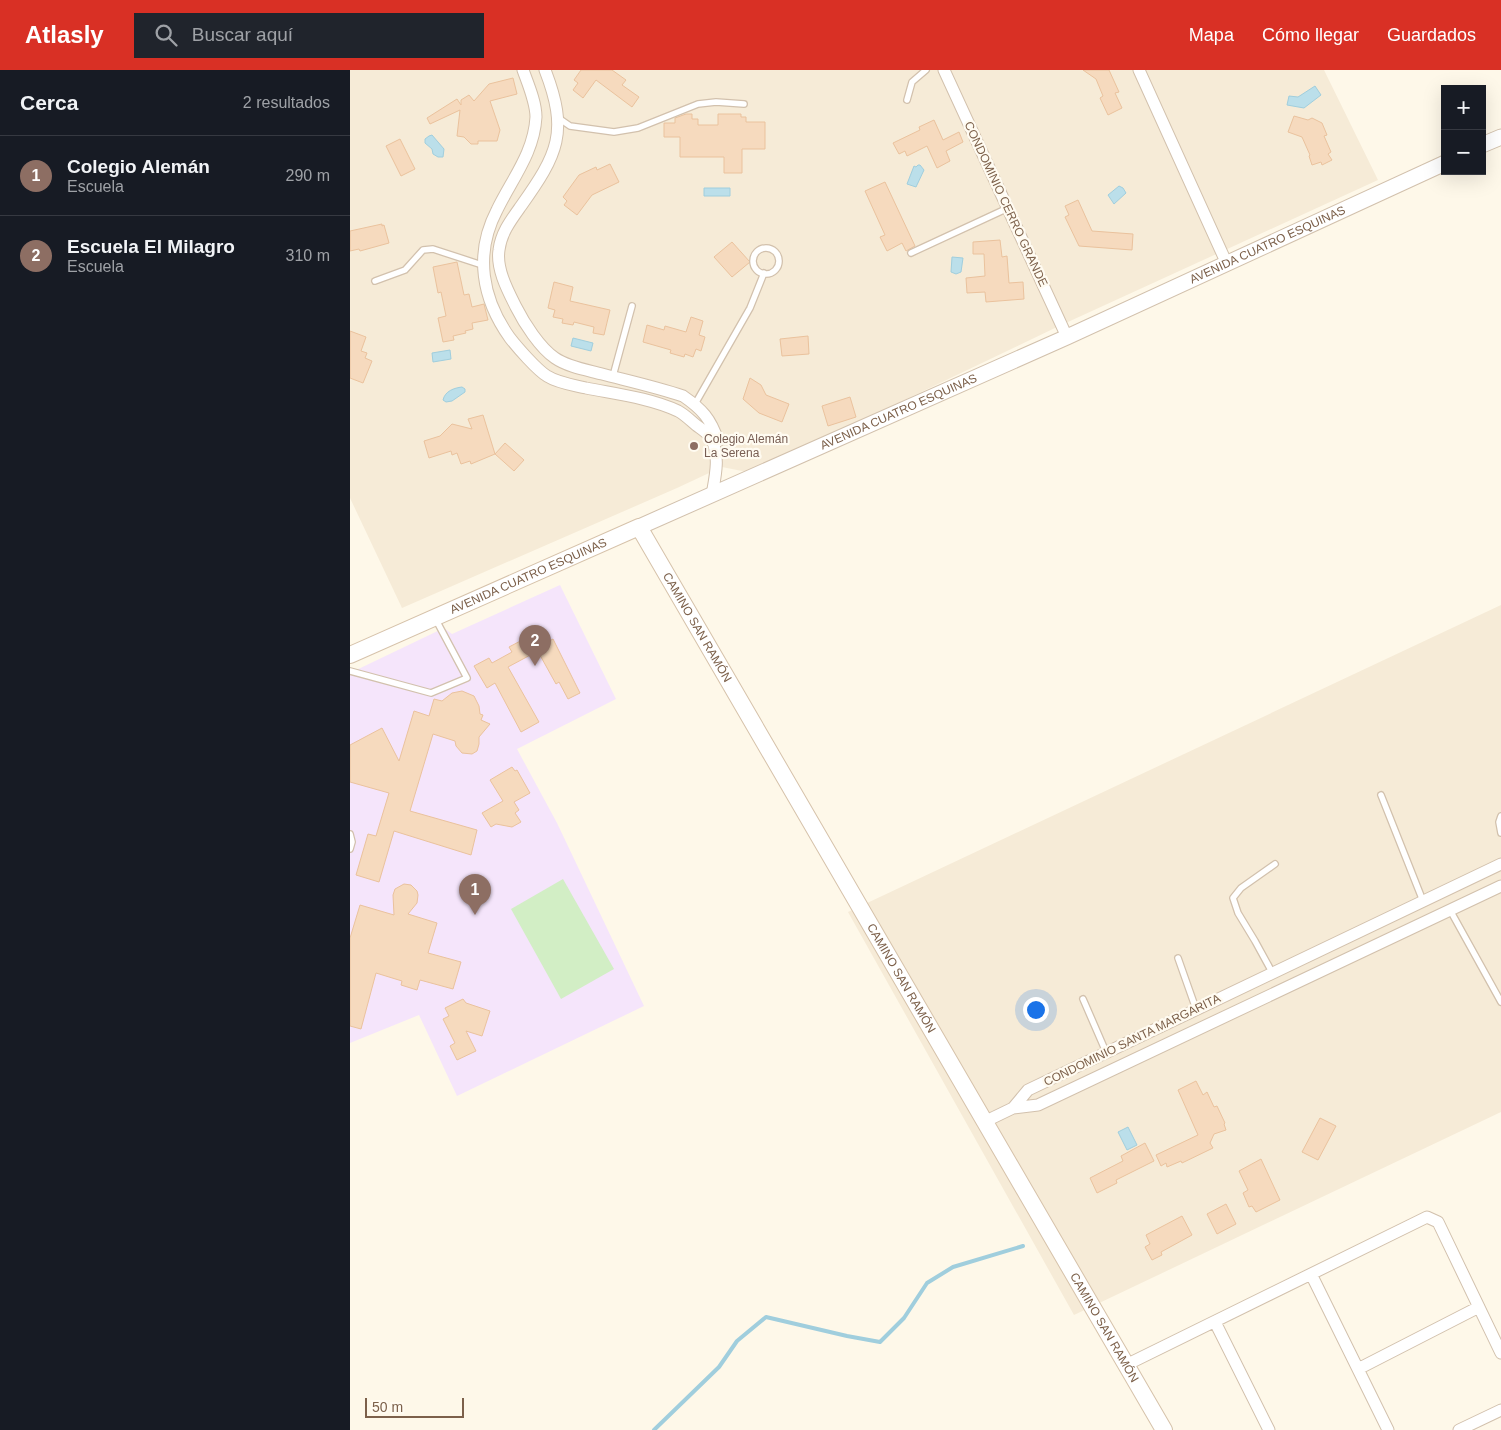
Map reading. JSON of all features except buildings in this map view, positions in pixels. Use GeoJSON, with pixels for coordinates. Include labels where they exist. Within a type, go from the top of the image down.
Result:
{"type":"FeatureCollection","features":[{"type":"Feature","properties":{"kind":"main road","name":"AVENIDA CUATRO ESQUINAS"},"geometry":{"type":"LineString","coordinates":[[350,655],[434,616],[638,527]]}},
{"type":"Feature","properties":{"kind":"main road","name":"CAMINO SAN RAMÓN"},"geometry":{"type":"LineString","coordinates":[[638,527],[1164,1430]]}},
{"type":"Feature","properties":{"kind":"street"},"geometry":{"type":"LineString","coordinates":[[523,70],[530,88],[536,115],[531,145],[525,160],[496,212],[487,238],[482,265],[485,285],[492,307],[510,338],[546,375],[562,382],[651,402],[678,412],[712,438],[717,464],[714,494]]}},
{"type":"Feature","properties":{"kind":"street"},"geometry":{"type":"LineString","coordinates":[[545,70],[553,92],[558,117],[557,143],[546,170],[503,232],[498,251],[503,281],[521,316],[537,340],[555,358],[575,367],[683,396],[695,404],[708,418],[720,450],[720,464],[714,494]]}},
{"type":"Feature","properties":{"kind":"street","name":"CONDOMINIO CERRO GRANDE"},"geometry":{"type":"LineString","coordinates":[[944,70],[1067,337]]}},
{"type":"Feature","properties":{"kind":"street"},"geometry":{"type":"LineString","coordinates":[[1138,70],[1227,264]]}},
{"type":"Feature","properties":{"kind":"street"},"geometry":{"type":"LineString","coordinates":[[536,115],[558,117]]}},
{"type":"Feature","properties":{"kind":"street"},"geometry":{"type":"LineString","coordinates":[[1486,143],[1501,137]]}},
{"type":"Feature","properties":{"kind":"street","name":"AVENIDA CUATRO ESQUINAS"},"geometry":{"type":"LineString","coordinates":[[638,527],[1067,337],[1441,165]]}},
{"type":"Feature","properties":{"kind":"street"},"geometry":{"type":"LineString","coordinates":[[482,265],[502,274]]}},
{"type":"Feature","properties":{"kind":"street","name":"CONDOMINIO SANTA MARGARITA"},"geometry":{"type":"LineString","coordinates":[[1013,1108],[1028,1090],[1501,864]]}},
{"type":"Feature","properties":{"kind":"street"},"geometry":{"type":"LineString","coordinates":[[1454,886],[1463,904]]}},
{"type":"Feature","properties":{"kind":"street","name":"CONDOMINIO SANTA MARGARITA"},"geometry":{"type":"LineString","coordinates":[[984,1122],[1013,1108],[1038,1105],[1501,886]]}},
{"type":"Feature","properties":{"kind":"street"},"geometry":{"type":"LineString","coordinates":[[1257,979],[1265,998]]}},
{"type":"Feature","properties":{"kind":"street"},"geometry":{"type":"LineString","coordinates":[[1126,1365],[1427,1217],[1438,1222],[1501,1353]]}},
{"type":"Feature","properties":{"kind":"street"},"geometry":{"type":"LineString","coordinates":[[1311,1274],[1388,1430]]}},
{"type":"Feature","properties":{"kind":"street"},"geometry":{"type":"LineString","coordinates":[[1358,1369],[1479,1307]]}},
{"type":"Feature","properties":{"kind":"street"},"geometry":{"type":"LineString","coordinates":[[1215,1322],[1269,1430]]}},
{"type":"Feature","properties":{"kind":"street"},"geometry":{"type":"LineString","coordinates":[[1459,1430],[1501,1410]]}},
{"type":"Feature","properties":{"kind":"lane"},"geometry":{"type":"LineString","coordinates":[[907,100],[912,82],[926,70]]}},
{"type":"Feature","properties":{"kind":"lane"},"geometry":{"type":"LineString","coordinates":[[558,117],[570,126],[614,132],[638,128],[698,104],[716,102],[744,104]]}},
{"type":"Feature","properties":{"kind":"lane"},"geometry":{"type":"LineString","coordinates":[[911,253],[1008,208]]}},
{"type":"Feature","properties":{"kind":"lane"},"geometry":{"type":"LineString","coordinates":[[764,248],[769,248],[776,253],[779,264],[775,270],[764,273],[756,269],[754,261],[757,253],[764,248]]}},
{"type":"Feature","properties":{"kind":"lane"},"geometry":{"type":"LineString","coordinates":[[375,281],[406,270],[424,250],[433,249],[482,265]]}},
{"type":"Feature","properties":{"kind":"lane"},"geometry":{"type":"LineString","coordinates":[[695,404],[750,308],[764,273]]}},
{"type":"Feature","properties":{"kind":"lane"},"geometry":{"type":"LineString","coordinates":[[613,376],[632,306]]}},
{"type":"Feature","properties":{"kind":"lane"},"geometry":{"type":"LineString","coordinates":[[350,671],[431,693],[467,678],[434,616]]}},
{"type":"Feature","properties":{"kind":"lane"},"geometry":{"type":"LineString","coordinates":[[1381,795],[1423,901]]}},
{"type":"Feature","properties":{"kind":"lane"},"geometry":{"type":"LineString","coordinates":[[1501,816],[1499,822],[1501,833]]}},
{"type":"Feature","properties":{"kind":"lane"},"geometry":{"type":"LineString","coordinates":[[350,834],[352,842],[350,849]]}},
{"type":"Feature","properties":{"kind":"lane"},"geometry":{"type":"LineString","coordinates":[[1272,972],[1238,914],[1233,898],[1241,888],[1276,864]]}},
{"type":"Feature","properties":{"kind":"lane"},"geometry":{"type":"LineString","coordinates":[[1450,910],[1501,1002]]}},
{"type":"Feature","properties":{"kind":"lane"},"geometry":{"type":"LineString","coordinates":[[1178,958],[1196,1009]]}},
{"type":"Feature","properties":{"kind":"lane"},"geometry":{"type":"LineString","coordinates":[[1083,999],[1106,1052]]}},
{"type":"Feature","properties":{"kind":"shaded area"},"geometry":{"type":"Polygon","coordinates":[[[350,70],[1324,70],[1378,180],[1057,327],[752,473],[722,467],[402,608],[350,498],[350,70]]]}},
{"type":"Feature","properties":{"kind":"shaded area"},"geometry":{"type":"Polygon","coordinates":[[[560,585],[616,699],[517,749],[557,823],[644,1006],[457,1096],[419,1015],[350,1043],[350,673],[444,628],[452,634],[560,585]]]}},
{"type":"Feature","properties":{"kind":"shaded area"},"geometry":{"type":"Polygon","coordinates":[[[1501,605],[1501,1112],[1074,1315],[848,912],[1501,605]]]}},
{"type":"Feature","properties":{"kind":"green space"},"geometry":{"type":"Polygon","coordinates":[[[563,879],[614,969],[561,999],[511,909],[563,879]]]}},
{"type":"Feature","properties":{"kind":"water"},"geometry":{"type":"Polygon","coordinates":[[[1315,86],[1321,95],[1304,108],[1287,105],[1289,96],[1298,97],[1315,86]]]}},
{"type":"Feature","properties":{"kind":"water"},"geometry":{"type":"Polygon","coordinates":[[[432,135],[444,149],[443,157],[433,154],[432,149],[425,143],[425,139],[432,135]]]}},
{"type":"Feature","properties":{"kind":"water"},"geometry":{"type":"Polygon","coordinates":[[[918,165],[924,170],[916,187],[907,184],[914,166],[918,165]]]}},
{"type":"Feature","properties":{"kind":"water"},"geometry":{"type":"Polygon","coordinates":[[[1119,186],[1126,193],[1114,204],[1108,195],[1119,186]]]}},
{"type":"Feature","properties":{"kind":"water"},"geometry":{"type":"Polygon","coordinates":[[[704,188],[730,188],[730,196],[704,196],[704,188]]]}},
{"type":"Feature","properties":{"kind":"water"},"geometry":{"type":"Polygon","coordinates":[[[952,257],[963,258],[961,272],[956,274],[951,272],[952,257]]]}},
{"type":"Feature","properties":{"kind":"water"},"geometry":{"type":"Polygon","coordinates":[[[573,338],[593,343],[591,351],[571,346],[573,338]]]}},
{"type":"Feature","properties":{"kind":"water"},"geometry":{"type":"Polygon","coordinates":[[[450,350],[451,359],[433,362],[432,353],[450,350]]]}},
{"type":"Feature","properties":{"kind":"water"},"geometry":{"type":"Polygon","coordinates":[[[462,387],[465,389],[465,392],[452,401],[446,402],[443,400],[450,391],[462,387]]]}},
{"type":"Feature","properties":{"kind":"water"},"geometry":{"type":"Polygon","coordinates":[[[1128,1127],[1137,1145],[1127,1150],[1118,1132],[1128,1127]]]}},
{"type":"Feature","properties":{"kind":"waterway"},"geometry":{"type":"LineString","coordinates":[[654,1430],[719,1367],[737,1341],[766,1317],[880,1342],[904,1318],[927,1283],[953,1267],[1023,1246]]}},
{"type":"Feature","properties":{"kind":"place","name":"Colegio Alemán La Serena"},"geometry":{"type":"Point","coordinates":[694,446]}},
{"type":"Feature","properties":{"kind":"place","name":"Escuela El Milagro"},"geometry":{"type":"Point","coordinates":[535,666]}},
{"type":"Feature","properties":{"kind":"place","name":"Colegio Alemán"},"geometry":{"type":"Point","coordinates":[475,915]}}]}
